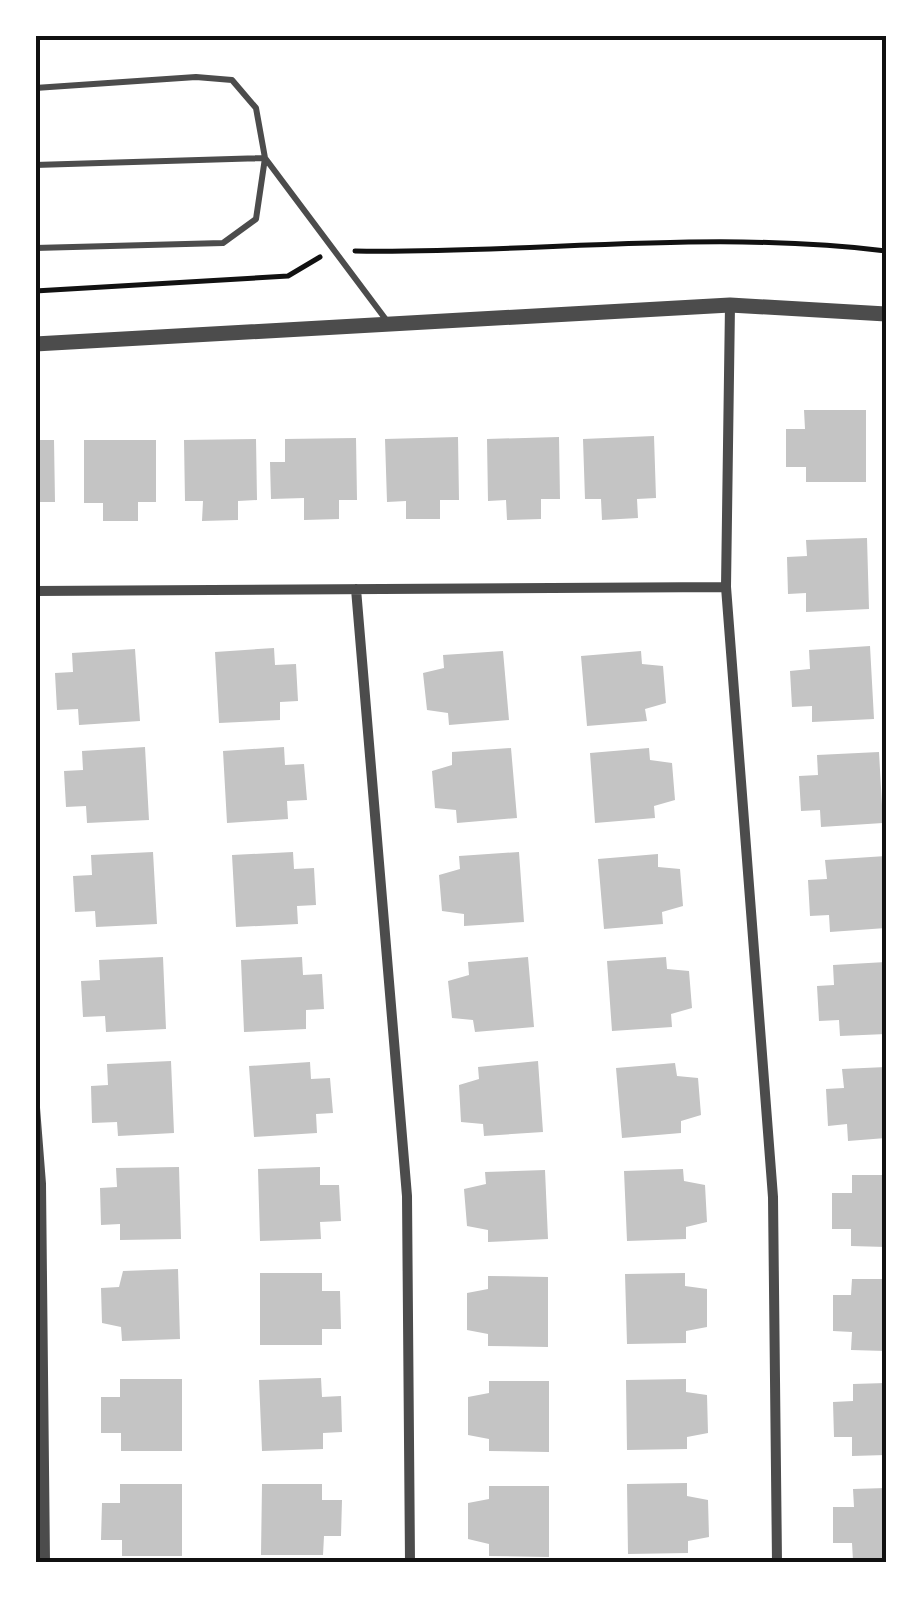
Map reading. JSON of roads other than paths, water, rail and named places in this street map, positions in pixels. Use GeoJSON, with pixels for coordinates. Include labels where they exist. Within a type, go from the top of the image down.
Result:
{"type":"FeatureCollection","features":[{"type":"Feature","properties":{"kind":"street"},"geometry":{"type":"LineString","coordinates":[[730,305],[726,586],[773,1197],[777,1562]]}},
{"type":"Feature","properties":{"kind":"street"},"geometry":{"type":"LineString","coordinates":[[35,344],[730,305],[886,314]]}},
{"type":"Feature","properties":{"kind":"street"},"geometry":{"type":"LineString","coordinates":[[35,591],[726,586]]}},
{"type":"Feature","properties":{"kind":"street"},"geometry":{"type":"LineString","coordinates":[[356,589],[407,1196],[410,1562]]}},
{"type":"Feature","properties":{"kind":"street"},"geometry":{"type":"LineString","coordinates":[[35,1108],[41,1184],[45,1562]]}},
{"type":"Feature","properties":{"kind":"lane"},"geometry":{"type":"LineString","coordinates":[[35,88],[196,76],[232,80],[256,108],[266,158],[256,220],[223,244],[35,248]]}},
{"type":"Feature","properties":{"kind":"lane"},"geometry":{"type":"LineString","coordinates":[[35,165],[266,158]]}},
{"type":"Feature","properties":{"kind":"lane"},"geometry":{"type":"LineString","coordinates":[[266,158],[387,322]]}}]}
